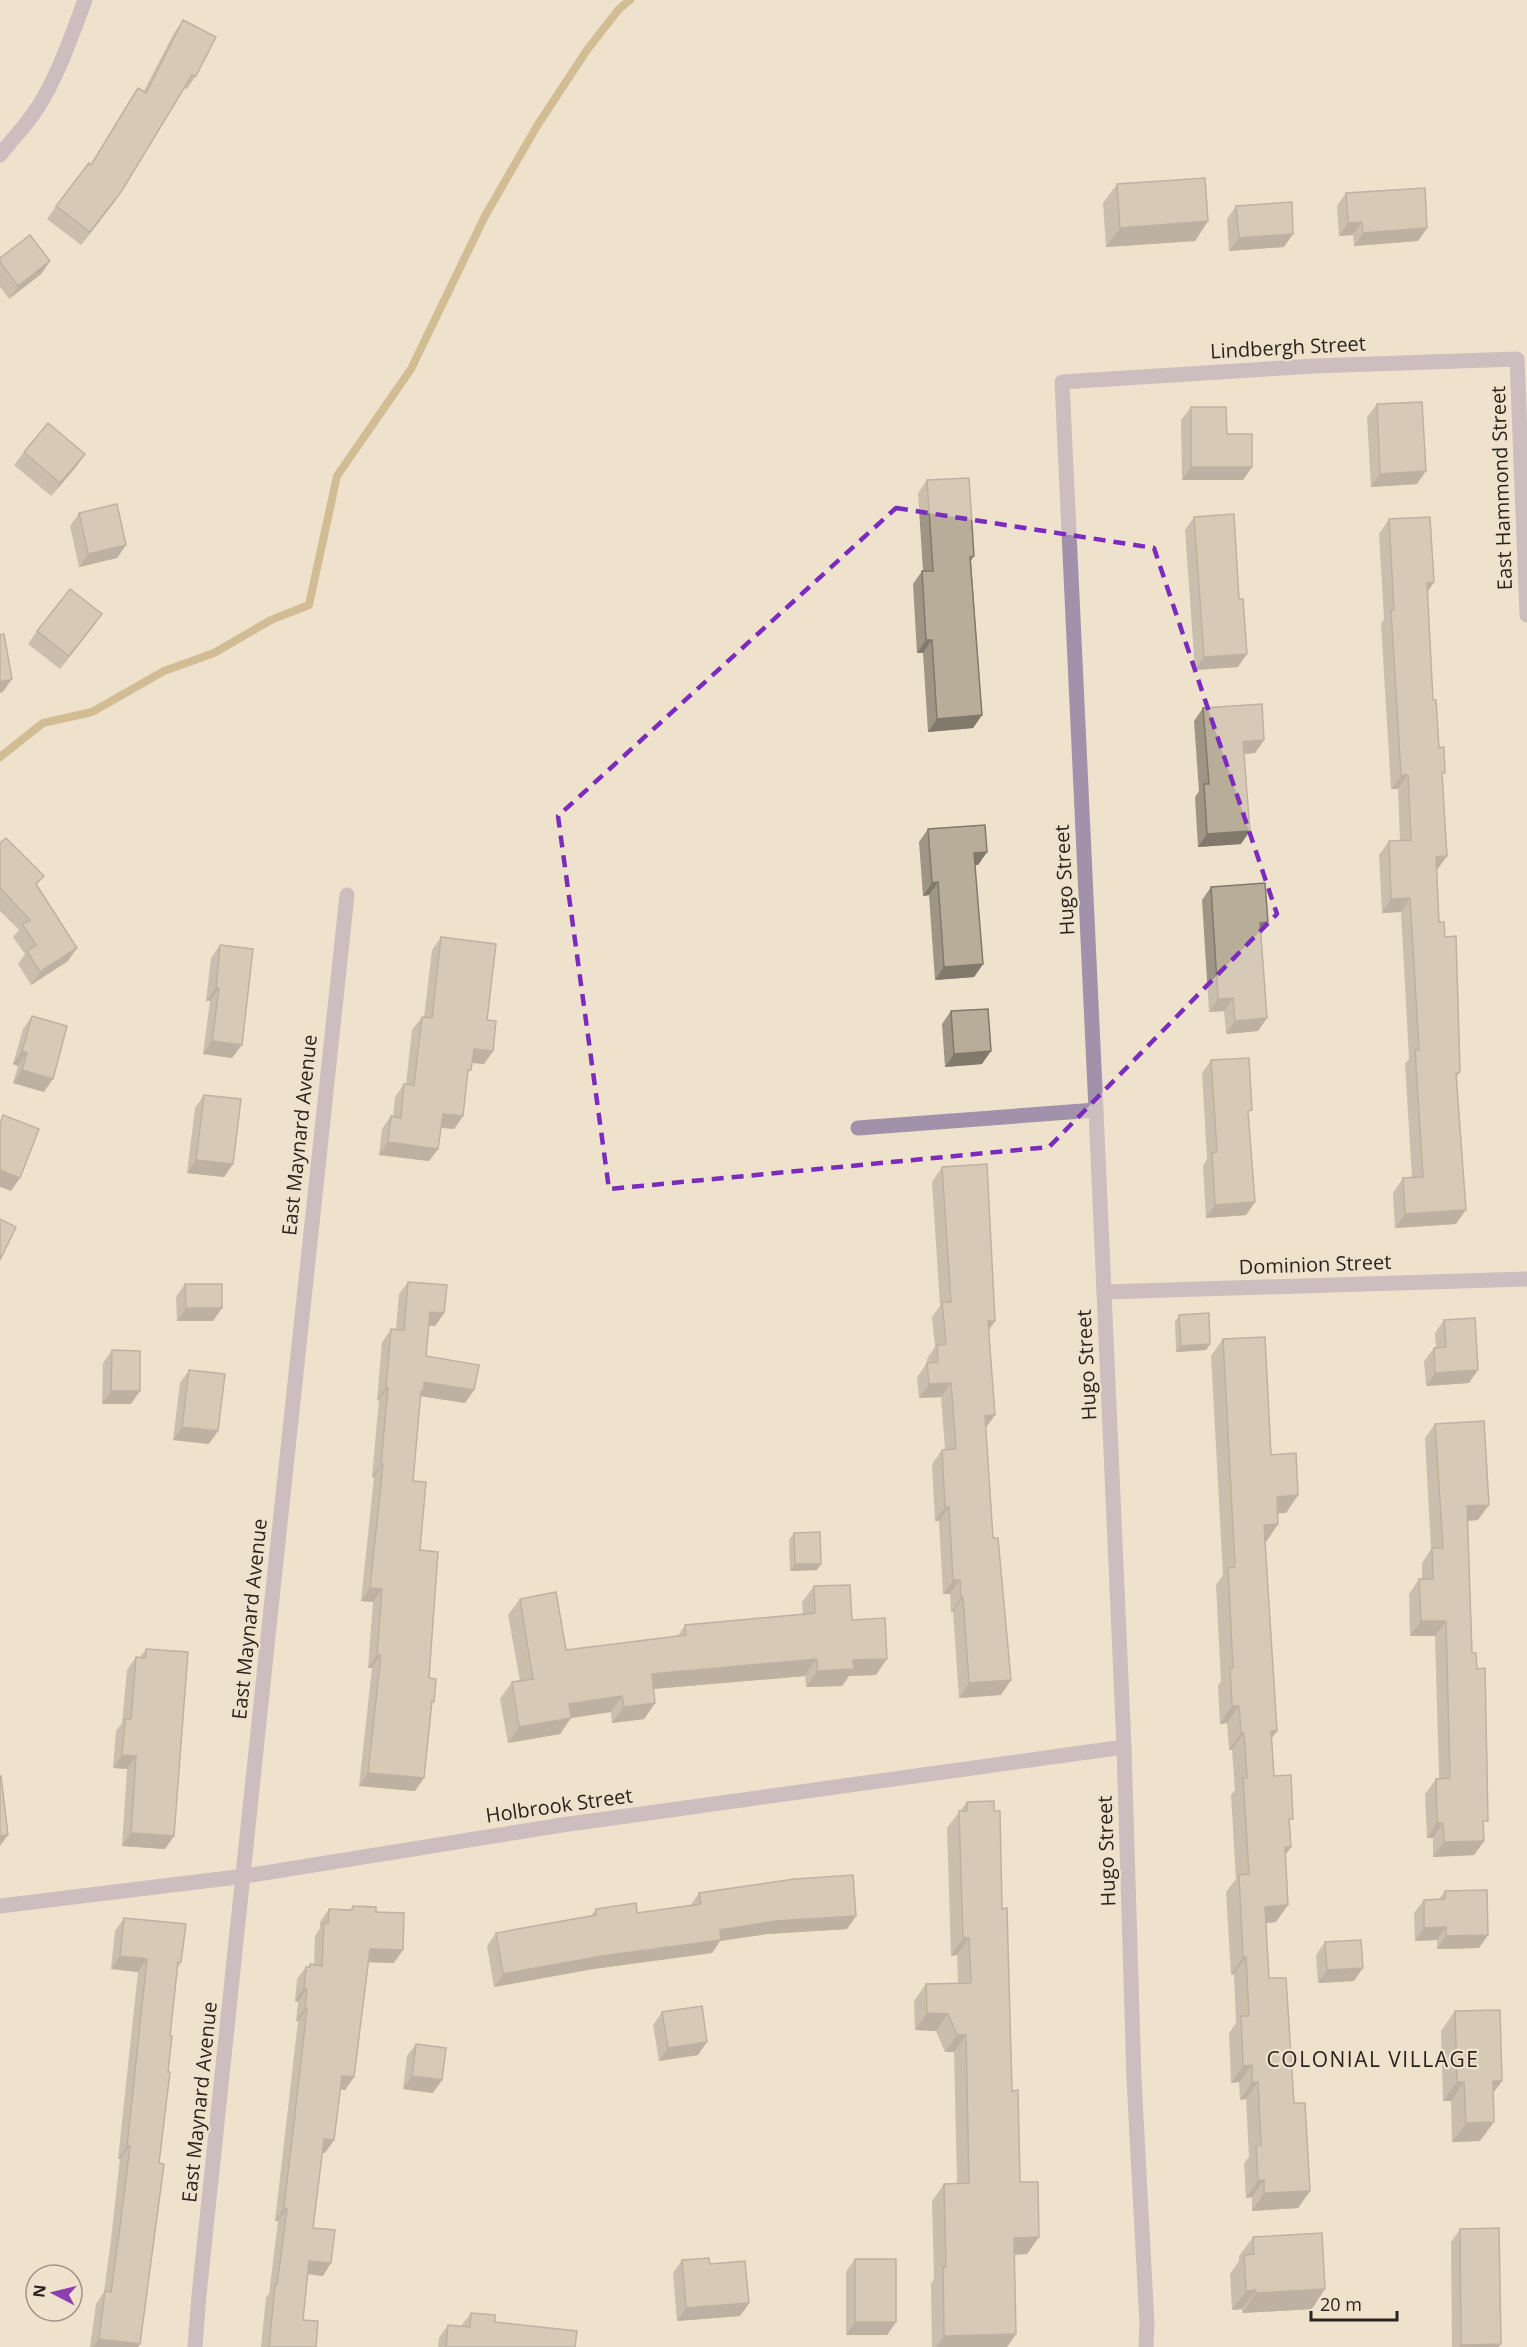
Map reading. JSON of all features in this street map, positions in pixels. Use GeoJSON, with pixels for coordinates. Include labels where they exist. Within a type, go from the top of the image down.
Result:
{"type":"FeatureCollection","features":[{"type":"Feature","properties":{"kind":"street"},"geometry":{"type":"LineString","coordinates":[[0,155],[21,131],[38,106],[61,64],[85,0]]}},
{"type":"Feature","properties":{"kind":"street","name":"Lindbergh Street"},"geometry":{"type":"LineString","coordinates":[[1062,382],[1314,366],[1517,359]]}},
{"type":"Feature","properties":{"kind":"street","name":"East Hammond Street"},"geometry":{"type":"LineString","coordinates":[[1517,359],[1527,615]]}},
{"type":"Feature","properties":{"kind":"street","name":"Hugo Street"},"geometry":{"type":"LineString","coordinates":[[1062,382],[1124,1747],[1135,2090],[1147,2324],[1146,2347]]}},
{"type":"Feature","properties":{"kind":"street","name":"East Maynard Avenue"},"geometry":{"type":"LineString","coordinates":[[195,2347],[310,1227],[347,896]]}},
{"type":"Feature","properties":{"kind":"street"},"geometry":{"type":"LineString","coordinates":[[858,1128],[1096,1110]]}},
{"type":"Feature","properties":{"kind":"street","name":"Dominion Street"},"geometry":{"type":"LineString","coordinates":[[1104,1292],[1527,1278]]}},
{"type":"Feature","properties":{"kind":"street","name":"Holbrook Street"},"geometry":{"type":"LineString","coordinates":[[0,1906],[245,1876],[562,1825],[1124,1747]]}},
{"type":"Feature","properties":{"kind":"highlighted area"},"geometry":{"type":"Polygon","coordinates":[[[896,508],[1154,548],[1277,914],[1049,1147],[609,1189],[558,816],[896,508]]]}},
{"type":"Feature","properties":{"kind":"building"},"geometry":{"type":"Polygon","coordinates":[[[183,20],[216,37],[196,76],[192,75],[121,192],[90,232],[56,206],[89,163],[91,165],[138,88],[146,93],[183,20]]]}},
{"type":"Feature","properties":{"kind":"building"},"geometry":{"type":"Polygon","coordinates":[[[1205,178],[1208,221],[1120,228],[1117,184],[1205,178]]]}},
{"type":"Feature","properties":{"kind":"building"},"geometry":{"type":"Polygon","coordinates":[[[1425,188],[1427,228],[1363,233],[1362,222],[1348,223],[1346,193],[1425,188]]]}},
{"type":"Feature","properties":{"kind":"building"},"geometry":{"type":"Polygon","coordinates":[[[1292,202],[1293,234],[1239,238],[1236,206],[1292,202]]]}},
{"type":"Feature","properties":{"kind":"building"},"geometry":{"type":"Polygon","coordinates":[[[30,235],[50,261],[18,286],[0,262],[0,258],[30,235]]]}},
{"type":"Feature","properties":{"kind":"building"},"geometry":{"type":"Polygon","coordinates":[[[1422,402],[1426,471],[1380,474],[1377,404],[1422,402]]]}},
{"type":"Feature","properties":{"kind":"building"},"geometry":{"type":"Polygon","coordinates":[[[1191,407],[1226,407],[1227,434],[1252,434],[1252,467],[1191,467],[1191,407]]]}},
{"type":"Feature","properties":{"kind":"building"},"geometry":{"type":"Polygon","coordinates":[[[48,423],[85,454],[60,483],[24,452],[48,423]]]}},
{"type":"Feature","properties":{"kind":"building"},"geometry":{"type":"Polygon","coordinates":[[[969,478],[974,556],[970,557],[982,715],[937,719],[932,640],[926,640],[922,571],[933,571],[927,480],[969,478]]]}},
{"type":"Feature","properties":{"kind":"building"},"geometry":{"type":"Polygon","coordinates":[[[117,504],[126,545],[88,554],[79,513],[117,504]]]}},
{"type":"Feature","properties":{"kind":"building"},"geometry":{"type":"Polygon","coordinates":[[[1234,514],[1239,599],[1243,599],[1247,654],[1204,657],[1194,517],[1234,514]]]}},
{"type":"Feature","properties":{"kind":"building"},"geometry":{"type":"Polygon","coordinates":[[[1430,517],[1434,582],[1427,583],[1433,700],[1436,700],[1439,748],[1444,747],[1445,773],[1442,773],[1447,856],[1436,857],[1439,922],[1444,922],[1445,937],[1456,936],[1460,1072],[1456,1073],[1466,1210],[1405,1214],[1403,1178],[1423,1177],[1415,1050],[1419,1050],[1410,898],[1391,899],[1389,841],[1411,840],[1408,775],[1401,775],[1391,610],[1394,610],[1389,519],[1430,517]]]}},
{"type":"Feature","properties":{"kind":"building"},"geometry":{"type":"Polygon","coordinates":[[[70,589],[102,614],[69,656],[37,631],[70,589]]]}},
{"type":"Feature","properties":{"kind":"building"},"geometry":{"type":"Polygon","coordinates":[[[4,634],[12,679],[0,682],[0,635],[4,634]]]}},
{"type":"Feature","properties":{"kind":"building"},"geometry":{"type":"Polygon","coordinates":[[[1262,704],[1264,740],[1243,742],[1250,831],[1207,834],[1204,784],[1209,784],[1203,708],[1262,704]]]}},
{"type":"Feature","properties":{"kind":"building"},"geometry":{"type":"Polygon","coordinates":[[[985,825],[987,852],[974,853],[983,964],[944,967],[938,882],[932,883],[928,829],[985,825]]]}},
{"type":"Feature","properties":{"kind":"building"},"geometry":{"type":"Polygon","coordinates":[[[6,838],[44,876],[36,884],[77,948],[40,972],[27,951],[36,945],[22,924],[30,920],[0,888],[0,843],[6,838]]]}},
{"type":"Feature","properties":{"kind":"building"},"geometry":{"type":"Polygon","coordinates":[[[1265,883],[1268,922],[1260,923],[1267,1018],[1235,1021],[1233,998],[1218,999],[1211,887],[1265,883]]]}},
{"type":"Feature","properties":{"kind":"building"},"geometry":{"type":"Polygon","coordinates":[[[441,937],[496,944],[487,1020],[496,1021],[493,1051],[474,1049],[471,1070],[468,1070],[463,1116],[443,1114],[438,1149],[388,1142],[391,1116],[401,1118],[404,1084],[414,1085],[422,1017],[432,1018],[441,937]]]}},
{"type":"Feature","properties":{"kind":"building"},"geometry":{"type":"Polygon","coordinates":[[[220,945],[253,949],[242,1045],[212,1041],[219,988],[216,988],[220,945]]]}},
{"type":"Feature","properties":{"kind":"building"},"geometry":{"type":"Polygon","coordinates":[[[988,1009],[991,1051],[954,1054],[951,1011],[988,1009]]]}},
{"type":"Feature","properties":{"kind":"building"},"geometry":{"type":"Polygon","coordinates":[[[32,1016],[67,1026],[53,1079],[22,1070],[27,1053],[22,1051],[32,1016]]]}},
{"type":"Feature","properties":{"kind":"building"},"geometry":{"type":"Polygon","coordinates":[[[1249,1058],[1252,1110],[1248,1111],[1255,1202],[1215,1205],[1212,1153],[1217,1152],[1211,1060],[1249,1058]]]}},
{"type":"Feature","properties":{"kind":"building"},"geometry":{"type":"Polygon","coordinates":[[[204,1095],[241,1099],[233,1164],[196,1160],[204,1095]]]}},
{"type":"Feature","properties":{"kind":"building"},"geometry":{"type":"Polygon","coordinates":[[[3,1115],[39,1129],[20,1178],[0,1170],[0,1124],[3,1115]]]}},
{"type":"Feature","properties":{"kind":"building"},"geometry":{"type":"Polygon","coordinates":[[[987,1164],[995,1321],[988,1321],[995,1415],[985,1416],[993,1538],[998,1538],[1011,1680],[969,1683],[963,1598],[961,1598],[960,1580],[953,1580],[949,1507],[945,1507],[942,1450],[956,1449],[951,1383],[929,1384],[927,1363],[938,1362],[937,1345],[946,1344],[942,1302],[951,1302],[942,1167],[987,1164]]]}},
{"type":"Feature","properties":{"kind":"building"},"geometry":{"type":"Polygon","coordinates":[[[0,1219],[16,1227],[0,1260],[0,1219]]]}},
{"type":"Feature","properties":{"kind":"building"},"geometry":{"type":"Polygon","coordinates":[[[408,1282],[447,1285],[444,1313],[430,1312],[426,1356],[479,1365],[474,1390],[424,1382],[423,1391],[421,1391],[413,1481],[426,1482],[420,1550],[438,1552],[429,1678],[436,1679],[424,1778],[368,1773],[381,1655],[377,1655],[382,1589],[370,1588],[383,1464],[381,1464],[388,1388],[386,1387],[391,1329],[404,1330],[408,1282]]]}},
{"type":"Feature","properties":{"kind":"building"},"geometry":{"type":"Polygon","coordinates":[[[185,1284],[222,1284],[222,1308],[186,1308],[185,1284]]]}},
{"type":"Feature","properties":{"kind":"building"},"geometry":{"type":"Polygon","coordinates":[[[1209,1313],[1210,1344],[1181,1346],[1179,1315],[1209,1313]]]}},
{"type":"Feature","properties":{"kind":"building"},"geometry":{"type":"Polygon","coordinates":[[[1475,1318],[1478,1370],[1435,1373],[1434,1348],[1446,1347],[1444,1320],[1475,1318]]]}},
{"type":"Feature","properties":{"kind":"building"},"geometry":{"type":"Polygon","coordinates":[[[1265,1337],[1271,1455],[1296,1453],[1298,1495],[1277,1497],[1278,1524],[1264,1525],[1277,1731],[1271,1731],[1274,1776],[1291,1775],[1293,1819],[1289,1819],[1291,1847],[1285,1847],[1288,1905],[1265,1907],[1269,1978],[1286,1978],[1294,2103],[1305,2103],[1310,2191],[1264,2193],[1264,2180],[1258,2181],[1256,2146],[1261,2145],[1258,2082],[1252,2083],[1252,2065],[1243,2066],[1241,2016],[1249,2016],[1246,1957],[1243,1957],[1239,1875],[1249,1874],[1243,1778],[1247,1778],[1244,1733],[1241,1733],[1239,1706],[1232,1706],[1230,1668],[1233,1668],[1228,1568],[1235,1567],[1223,1339],[1265,1337]]]}},
{"type":"Feature","properties":{"kind":"building"},"geometry":{"type":"Polygon","coordinates":[[[112,1350],[140,1351],[140,1391],[111,1391],[112,1350]]]}},
{"type":"Feature","properties":{"kind":"building"},"geometry":{"type":"Polygon","coordinates":[[[189,1370],[225,1374],[218,1431],[182,1427],[189,1370]]]}},
{"type":"Feature","properties":{"kind":"building"},"geometry":{"type":"Polygon","coordinates":[[[1484,1421],[1489,1505],[1467,1506],[1472,1653],[1476,1653],[1477,1669],[1485,1668],[1488,1821],[1483,1821],[1484,1841],[1444,1842],[1443,1823],[1437,1823],[1436,1779],[1450,1778],[1446,1621],[1421,1621],[1419,1579],[1433,1579],[1432,1548],[1443,1548],[1435,1424],[1484,1421]]]}},
{"type":"Feature","properties":{"kind":"building"},"geometry":{"type":"Polygon","coordinates":[[[820,1532],[821,1564],[795,1564],[794,1533],[820,1532]]]}},
{"type":"Feature","properties":{"kind":"building"},"geometry":{"type":"Polygon","coordinates":[[[850,1585],[852,1620],[885,1618],[887,1659],[853,1660],[854,1669],[817,1671],[817,1659],[652,1674],[655,1703],[624,1707],[622,1696],[569,1704],[571,1718],[519,1727],[512,1682],[533,1679],[520,1599],[556,1592],[566,1650],[686,1635],[685,1625],[815,1613],[814,1586],[850,1585]]]}},
{"type":"Feature","properties":{"kind":"building"},"geometry":{"type":"Polygon","coordinates":[[[146,1649],[188,1652],[174,1836],[131,1833],[136,1756],[122,1755],[125,1719],[131,1719],[136,1657],[146,1658],[146,1649]]]}},
{"type":"Feature","properties":{"kind":"building"},"geometry":{"type":"Polygon","coordinates":[[[0,1776],[8,1835],[0,1836],[0,1776]]]}},
{"type":"Feature","properties":{"kind":"building"},"geometry":{"type":"Polygon","coordinates":[[[994,1801],[994,1811],[1000,1811],[1002,1909],[1007,1908],[1012,2091],[1018,2090],[1020,2182],[1038,2182],[1039,2237],[1014,2238],[1016,2334],[944,2336],[943,2267],[946,2267],[944,2184],[969,2183],[966,2035],[957,2035],[948,2014],[927,2013],[926,1984],[971,1983],[969,1938],[963,1938],[959,1811],[967,1811],[967,1802],[994,1801]]]}},
{"type":"Feature","properties":{"kind":"building"},"geometry":{"type":"Polygon","coordinates":[[[853,1875],[856,1916],[776,1921],[720,1930],[721,1940],[602,1956],[503,1974],[496,1933],[596,1915],[596,1909],[636,1903],[637,1913],[701,1904],[699,1893],[795,1879],[853,1875]]]}},
{"type":"Feature","properties":{"kind":"building"},"geometry":{"type":"Polygon","coordinates":[[[1487,1890],[1488,1935],[1446,1936],[1446,1927],[1424,1928],[1424,1900],[1445,1899],[1445,1891],[1487,1890]]]}},
{"type":"Feature","properties":{"kind":"building"},"geometry":{"type":"Polygon","coordinates":[[[353,1906],[376,1907],[376,1912],[404,1913],[403,1950],[370,1949],[354,2077],[342,2076],[334,2140],[324,2139],[313,2228],[335,2230],[331,2263],[309,2261],[303,2320],[318,2321],[316,2347],[269,2347],[275,2285],[277,2285],[287,2209],[284,2208],[307,2009],[305,2008],[307,1989],[304,1988],[306,1967],[310,1967],[310,1964],[322,1966],[324,1923],[328,1923],[329,1909],[352,1910],[353,1906]]]}},
{"type":"Feature","properties":{"kind":"building"},"geometry":{"type":"Polygon","coordinates":[[[124,1918],[186,1924],[181,1962],[178,1962],[170,2036],[172,2036],[168,2072],[170,2072],[159,2163],[164,2164],[140,2344],[99,2339],[105,2291],[111,2292],[120,2226],[130,2146],[127,2146],[147,1959],[120,1956],[124,1918]]]}},
{"type":"Feature","properties":{"kind":"building"},"geometry":{"type":"Polygon","coordinates":[[[1361,1940],[1363,1968],[1327,1970],[1325,1942],[1361,1940]]]}},
{"type":"Feature","properties":{"kind":"building"},"geometry":{"type":"Polygon","coordinates":[[[702,2006],[707,2042],[668,2048],[662,2012],[702,2006]]]}},
{"type":"Feature","properties":{"kind":"building"},"geometry":{"type":"Polygon","coordinates":[[[1500,2010],[1502,2081],[1493,2081],[1494,2122],[1466,2123],[1464,2082],[1457,2082],[1455,2011],[1500,2010]]]}},
{"type":"Feature","properties":{"kind":"building"},"geometry":{"type":"Polygon","coordinates":[[[416,2044],[446,2048],[442,2080],[412,2076],[416,2044]]]}},
{"type":"Feature","properties":{"kind":"building"},"geometry":{"type":"Polygon","coordinates":[[[1499,2228],[1501,2344],[1461,2345],[1460,2229],[1499,2228]]]}},
{"type":"Feature","properties":{"kind":"building"},"geometry":{"type":"Polygon","coordinates":[[[1322,2233],[1325,2289],[1256,2293],[1256,2290],[1246,2291],[1244,2255],[1254,2254],[1253,2237],[1322,2233]]]}},
{"type":"Feature","properties":{"kind":"building"},"geometry":{"type":"Polygon","coordinates":[[[709,2258],[710,2264],[745,2261],[749,2303],[686,2308],[682,2260],[709,2258]]]}},
{"type":"Feature","properties":{"kind":"building"},"geometry":{"type":"Polygon","coordinates":[[[855,2259],[896,2259],[896,2322],[855,2322],[855,2259]]]}},
{"type":"Feature","properties":{"kind":"building"},"geometry":{"type":"Polygon","coordinates":[[[471,2313],[495,2315],[495,2322],[577,2331],[575,2347],[446,2347],[448,2325],[470,2327],[471,2313]]]}},
{"type":"Feature","properties":{"kind":"waterway"},"geometry":{"type":"LineString","coordinates":[[0,757],[43,723],[92,712],[164,671],[214,653],[271,620],[309,605],[337,476],[411,369],[485,216],[537,126],[587,50],[619,9],[630,0]]}},
{"type":"Feature","properties":{"kind":"district","name":"COLONIAL VILLAGE"},"geometry":{"type":"Point","coordinates":[1373,2059]}}]}
